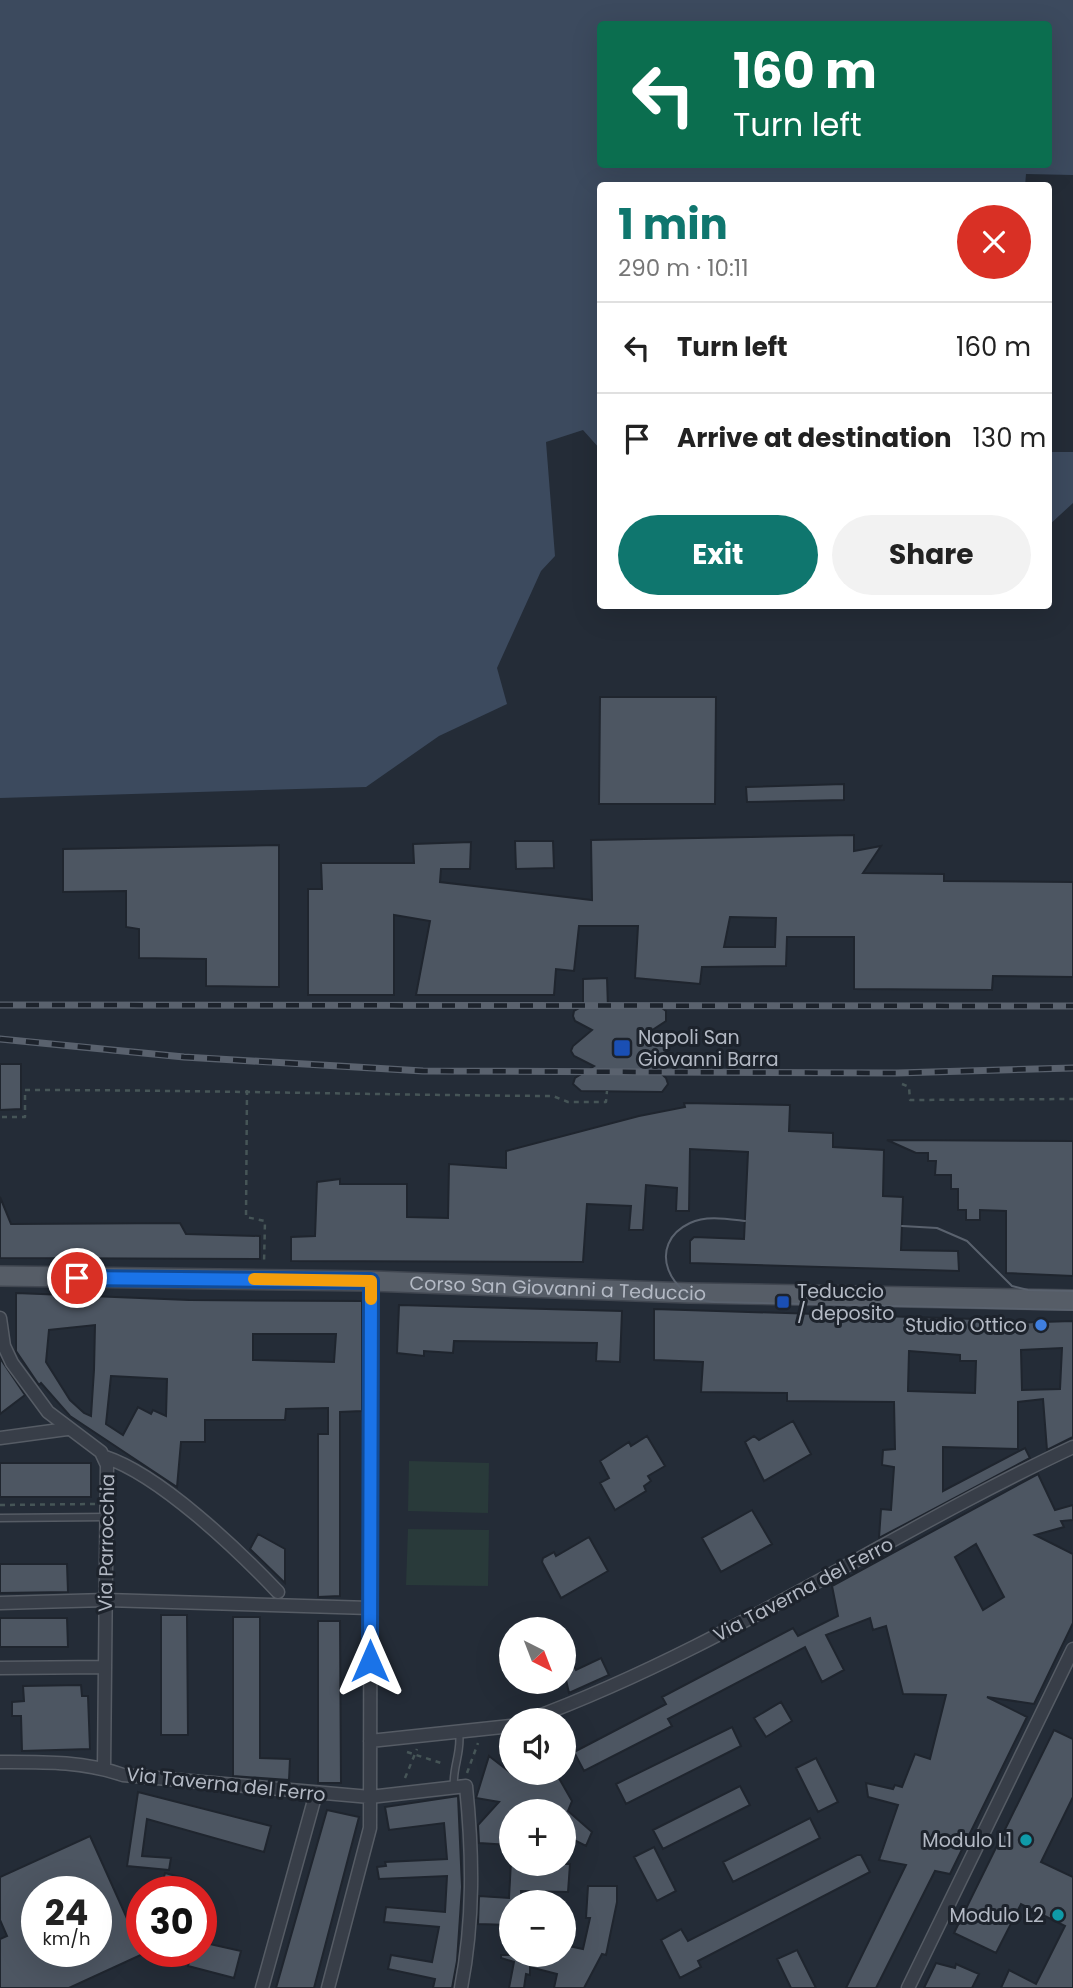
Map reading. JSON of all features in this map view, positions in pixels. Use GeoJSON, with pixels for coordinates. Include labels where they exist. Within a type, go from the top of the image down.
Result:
{"type":"FeatureCollection","features":[{"type":"Feature","properties":{"kind":"main road","name":"Corso San Giovanni a Teduccio"},"geometry":{"type":"LineString","coordinates":[[0,1276],[371,1281],[690,1293],[1073,1300]]}},
{"type":"Feature","properties":{"kind":"street"},"geometry":{"type":"LineString","coordinates":[[328,1988],[370,1828],[371,1281]]}},
{"type":"Feature","properties":{"kind":"street","name":"Via Parrocchia"},"geometry":{"type":"LineString","coordinates":[[0,1318],[4,1346],[12,1363],[48,1412],[66,1429],[105,1457],[108,1472],[108,1517],[104,1769]]}},
{"type":"Feature","properties":{"kind":"street"},"geometry":{"type":"LineString","coordinates":[[0,1438],[66,1429]]}},
{"type":"Feature","properties":{"kind":"street","name":"Via Taverna del Ferro"},"geometry":{"type":"LineString","coordinates":[[558,1708],[604,1690],[796,1595],[942,1512],[1073,1447]]}},
{"type":"Feature","properties":{"kind":"street"},"geometry":{"type":"LineString","coordinates":[[105,1457],[122,1464],[192,1512],[233,1547],[278,1592]]}},
{"type":"Feature","properties":{"kind":"street"},"geometry":{"type":"LineString","coordinates":[[0,1603],[106,1600],[370,1608]]}},
{"type":"Feature","properties":{"kind":"street"},"geometry":{"type":"LineString","coordinates":[[908,1988],[1073,1649]]}},
{"type":"Feature","properties":{"kind":"street"},"geometry":{"type":"LineString","coordinates":[[0,1668],[104,1667]]}},
{"type":"Feature","properties":{"kind":"street"},"geometry":{"type":"LineString","coordinates":[[370,1741],[499,1728]]}},
{"type":"Feature","properties":{"kind":"street","name":"Via Taverna del Ferro"},"geometry":{"type":"LineString","coordinates":[[0,1762],[52,1762],[104,1769],[123,1775],[370,1797],[459,1784]]}},
{"type":"Feature","properties":{"kind":"street"},"geometry":{"type":"LineString","coordinates":[[459,1784],[466,1786],[474,1858],[472,1907],[461,1988]]}},
{"type":"Feature","properties":{"kind":"street"},"geometry":{"type":"LineString","coordinates":[[262,1988],[316,1793]]}},
{"type":"Feature","properties":{"kind":"lane"},"geometry":{"type":"LineString","coordinates":[[0,1518],[108,1517]]}},
{"type":"Feature","properties":{"kind":"lane"},"geometry":{"type":"LineString","coordinates":[[459,1733],[461,1746],[454,1768],[459,1784]]}},
{"type":"Feature","properties":{"kind":"path"},"geometry":{"type":"LineString","coordinates":[[902,1084],[909,1087],[910,1100],[1073,1099]]}},
{"type":"Feature","properties":{"kind":"path"},"geometry":{"type":"LineString","coordinates":[[2,1116],[24,1116],[25,1090],[247,1090],[344,1095],[554,1096],[568,1102],[607,1102],[607,1091]]}},
{"type":"Feature","properties":{"kind":"path"},"geometry":{"type":"LineString","coordinates":[[247,1090],[246,1217],[265,1221],[264,1267]]}},
{"type":"Feature","properties":{"kind":"path"},"geometry":{"type":"LineString","coordinates":[[0,1504],[79,1504]]}},
{"type":"Feature","properties":{"kind":"path"},"geometry":{"type":"LineString","coordinates":[[459,1784],[467,1773],[478,1743]]}},
{"type":"Feature","properties":{"kind":"path"},"geometry":{"type":"LineString","coordinates":[[404,1781],[417,1749]]}},
{"type":"Feature","properties":{"kind":"path"},"geometry":{"type":"LineString","coordinates":[[402,1750],[467,1773]]}},
{"type":"Feature","properties":{"kind":"shaded area"},"geometry":{"type":"Polygon","coordinates":[[[409,1461],[489,1463],[488,1513],[408,1511],[409,1461]]]}},
{"type":"Feature","properties":{"kind":"shaded area"},"geometry":{"type":"Polygon","coordinates":[[[408,1529],[489,1530],[488,1586],[406,1585],[408,1529]]]}},
{"type":"Feature","properties":{"kind":"water"},"geometry":{"type":"Polygon","coordinates":[[[0,0],[1073,0],[1073,175],[1026,174],[1025,182],[597,182],[597,446],[583,430],[546,442],[555,556],[541,571],[497,668],[507,704],[439,736],[366,787],[0,798],[0,0]]]}},
{"type":"Feature","properties":{"kind":"water"},"geometry":{"type":"Polygon","coordinates":[[[1052,452],[1073,452],[1073,503],[1052,522],[1052,452]]]}},
{"type":"Feature","properties":{"kind":"building"},"geometry":{"type":"Polygon","coordinates":[[[600,697],[716,697],[715,804],[599,804],[600,697]]]}},
{"type":"Feature","properties":{"kind":"building"},"geometry":{"type":"Polygon","coordinates":[[[844,784],[844,800],[747,802],[746,787],[844,784]]]}},
{"type":"Feature","properties":{"kind":"building"},"geometry":{"type":"Polygon","coordinates":[[[854,835],[854,851],[881,846],[863,873],[944,874],[944,881],[1073,882],[1073,977],[993,976],[992,990],[854,989],[854,937],[787,937],[786,966],[702,967],[700,984],[635,978],[638,926],[579,926],[574,971],[556,969],[554,995],[416,995],[430,921],[394,915],[394,995],[308,995],[308,889],[322,889],[321,863],[414,863],[413,844],[471,842],[470,869],[441,869],[440,882],[592,900],[591,840],[854,835]],[[730,917],[724,947],[775,947],[776,918],[730,917]]]}},
{"type":"Feature","properties":{"kind":"building"},"geometry":{"type":"Polygon","coordinates":[[[515,841],[553,841],[554,868],[516,869],[515,841]]]}},
{"type":"Feature","properties":{"kind":"building"},"geometry":{"type":"Polygon","coordinates":[[[279,845],[279,987],[206,986],[206,959],[139,958],[139,929],[126,927],[126,891],[63,892],[63,849],[279,845]]]}},
{"type":"Feature","properties":{"kind":"building"},"geometry":{"type":"Polygon","coordinates":[[[607,978],[608,1008],[662,1008],[666,1011],[666,1021],[651,1031],[667,1051],[653,1066],[666,1078],[668,1084],[662,1092],[581,1091],[573,1084],[575,1078],[594,1066],[574,1056],[571,1051],[573,1046],[592,1030],[575,1021],[573,1016],[574,1011],[583,1006],[583,979],[607,978]]]}},
{"type":"Feature","properties":{"kind":"building"},"geometry":{"type":"Polygon","coordinates":[[[0,1064],[21,1064],[21,1109],[0,1110],[0,1064]]]}},
{"type":"Feature","properties":{"kind":"building"},"geometry":{"type":"Polygon","coordinates":[[[684,1103],[790,1105],[789,1131],[833,1133],[833,1147],[884,1150],[883,1196],[903,1197],[901,1250],[958,1251],[959,1271],[690,1263],[690,1241],[694,1237],[744,1239],[748,1152],[690,1149],[689,1211],[676,1211],[677,1188],[646,1185],[643,1230],[629,1230],[631,1206],[587,1204],[583,1262],[291,1261],[291,1237],[315,1236],[317,1182],[340,1179],[340,1184],[407,1184],[407,1217],[448,1218],[449,1164],[506,1168],[506,1151],[639,1116],[685,1107],[684,1103]]]}},
{"type":"Feature","properties":{"kind":"building"},"geometry":{"type":"Polygon","coordinates":[[[887,1140],[1073,1141],[1073,1276],[1006,1273],[1006,1211],[980,1210],[980,1220],[966,1220],[966,1210],[958,1210],[958,1189],[951,1189],[951,1175],[935,1175],[936,1161],[928,1161],[928,1153],[916,1153],[887,1140]]]}},
{"type":"Feature","properties":{"kind":"building"},"geometry":{"type":"Polygon","coordinates":[[[0,1197],[11,1224],[180,1223],[186,1234],[260,1236],[260,1259],[0,1258],[0,1197]]]}},
{"type":"Feature","properties":{"kind":"building"},"geometry":{"type":"Polygon","coordinates":[[[16,1293],[189,1300],[362,1301],[362,1411],[340,1412],[340,1596],[318,1597],[318,1434],[328,1434],[328,1408],[286,1409],[285,1420],[205,1420],[205,1442],[181,1442],[177,1487],[70,1416],[41,1383],[39,1385],[16,1351],[16,1293]],[[95,1325],[49,1330],[46,1362],[70,1400],[91,1416],[95,1325]],[[253,1334],[253,1360],[334,1362],[336,1334],[253,1334]],[[111,1376],[106,1424],[123,1435],[138,1407],[151,1414],[153,1410],[166,1416],[167,1379],[111,1376]]]}},
{"type":"Feature","properties":{"kind":"building"},"geometry":{"type":"Polygon","coordinates":[[[399,1305],[622,1311],[620,1362],[596,1361],[597,1343],[454,1341],[453,1353],[424,1351],[424,1356],[397,1353],[399,1305]]]}},
{"type":"Feature","properties":{"kind":"building"},"geometry":{"type":"Polygon","coordinates":[[[654,1309],[975,1319],[1012,1323],[1073,1321],[1073,1437],[1047,1450],[1043,1399],[1018,1402],[1018,1449],[943,1447],[943,1491],[1025,1448],[1030,1458],[879,1538],[881,1509],[891,1510],[894,1467],[882,1465],[883,1450],[895,1449],[894,1402],[787,1401],[787,1393],[701,1392],[703,1362],[654,1360],[654,1309]],[[1062,1348],[1021,1350],[1022,1390],[1060,1389],[1062,1348]],[[909,1351],[908,1391],[975,1393],[976,1361],[960,1361],[960,1355],[909,1351]]]}},
{"type":"Feature","properties":{"kind":"building"},"geometry":{"type":"Polygon","coordinates":[[[0,1358],[25,1395],[0,1414],[0,1358]]]}},
{"type":"Feature","properties":{"kind":"building"},"geometry":{"type":"Polygon","coordinates":[[[793,1421],[811,1454],[764,1481],[745,1442],[754,1436],[759,1440],[793,1421]]]}},
{"type":"Feature","properties":{"kind":"building"},"geometry":{"type":"Polygon","coordinates":[[[647,1436],[665,1466],[648,1476],[651,1481],[644,1486],[646,1491],[615,1510],[600,1483],[609,1478],[600,1461],[629,1442],[631,1446],[647,1436]]]}},
{"type":"Feature","properties":{"kind":"building"},"geometry":{"type":"Polygon","coordinates":[[[0,1463],[91,1463],[91,1497],[0,1497],[0,1463]]]}},
{"type":"Feature","properties":{"kind":"building"},"geometry":{"type":"Polygon","coordinates":[[[1038,1474],[1055,1510],[1073,1505],[1073,1520],[1061,1521],[1064,1527],[1035,1535],[1073,1554],[1073,1623],[1034,1704],[987,1697],[1027,1717],[950,1874],[935,1871],[876,1988],[846,1988],[906,1865],[879,1860],[898,1805],[868,1797],[866,1783],[893,1789],[895,1785],[902,1787],[915,1754],[930,1759],[946,1695],[903,1694],[886,1626],[873,1630],[870,1618],[826,1635],[844,1670],[822,1682],[805,1647],[668,1719],[672,1726],[584,1771],[576,1756],[576,1751],[666,1704],[662,1697],[793,1628],[798,1636],[838,1616],[832,1586],[1038,1474]],[[976,1544],[955,1557],[983,1610],[1004,1597],[976,1544]]]}},
{"type":"Feature","properties":{"kind":"building"},"geometry":{"type":"Polygon","coordinates":[[[752,1510],[772,1544],[721,1572],[702,1538],[752,1510]]]}},
{"type":"Feature","properties":{"kind":"building"},"geometry":{"type":"Polygon","coordinates":[[[258,1534],[285,1549],[285,1583],[250,1549],[258,1534]]]}},
{"type":"Feature","properties":{"kind":"building"},"geometry":{"type":"Polygon","coordinates":[[[589,1537],[608,1571],[561,1598],[542,1562],[543,1558],[554,1552],[556,1556],[589,1537]]]}},
{"type":"Feature","properties":{"kind":"building"},"geometry":{"type":"Polygon","coordinates":[[[0,1564],[67,1564],[68,1592],[0,1593],[0,1564]]]}},
{"type":"Feature","properties":{"kind":"building"},"geometry":{"type":"Polygon","coordinates":[[[161,1615],[187,1615],[188,1735],[161,1735],[161,1615]]]}},
{"type":"Feature","properties":{"kind":"building"},"geometry":{"type":"Polygon","coordinates":[[[233,1617],[260,1617],[260,1758],[290,1759],[289,1780],[233,1776],[233,1617]]]}},
{"type":"Feature","properties":{"kind":"building"},"geometry":{"type":"Polygon","coordinates":[[[0,1618],[67,1618],[68,1647],[0,1647],[0,1618]]]}},
{"type":"Feature","properties":{"kind":"building"},"geometry":{"type":"Polygon","coordinates":[[[318,1621],[340,1621],[341,1783],[318,1783],[318,1621]]]}},
{"type":"Feature","properties":{"kind":"building"},"geometry":{"type":"Polygon","coordinates":[[[601,1658],[609,1675],[576,1690],[576,1670],[601,1658]]]}},
{"type":"Feature","properties":{"kind":"building"},"geometry":{"type":"Polygon","coordinates":[[[81,1685],[82,1696],[88,1696],[90,1749],[22,1751],[21,1716],[12,1716],[12,1702],[24,1701],[23,1686],[81,1685]]]}},
{"type":"Feature","properties":{"kind":"building"},"geometry":{"type":"Polygon","coordinates":[[[781,1702],[792,1721],[766,1737],[754,1718],[781,1702]]]}},
{"type":"Feature","properties":{"kind":"building"},"geometry":{"type":"Polygon","coordinates":[[[732,1727],[741,1746],[626,1804],[616,1784],[732,1727]]]}},
{"type":"Feature","properties":{"kind":"building","name":"Modulo L1"},"geometry":{"type":"Polygon","coordinates":[[[1054,1730],[1073,1739],[1073,1797],[1041,1862],[1073,1877],[1073,1988],[1001,1988],[1009,1970],[1036,1984],[1065,1926],[1021,1904],[996,1953],[954,1933],[1054,1730]]]}},
{"type":"Feature","properties":{"kind":"building"},"geometry":{"type":"Polygon","coordinates":[[[489,1756],[499,1764],[499,1785],[563,1785],[571,1799],[499,1799],[499,1802],[476,1798],[489,1756]]]}},
{"type":"Feature","properties":{"kind":"building"},"geometry":{"type":"Polygon","coordinates":[[[816,1758],[838,1802],[818,1812],[796,1768],[816,1758]]]}},
{"type":"Feature","properties":{"kind":"building"},"geometry":{"type":"Polygon","coordinates":[[[740,1786],[750,1805],[663,1849],[653,1830],[740,1786]]]}},
{"type":"Feature","properties":{"kind":"building"},"geometry":{"type":"Polygon","coordinates":[[[138,1792],[271,1826],[264,1852],[147,1819],[142,1856],[171,1858],[169,1870],[127,1866],[138,1792]]]}},
{"type":"Feature","properties":{"kind":"building"},"geometry":{"type":"Polygon","coordinates":[[[458,1796],[462,1887],[457,1961],[452,1988],[433,1988],[435,1979],[388,1969],[391,1955],[432,1962],[439,1927],[384,1922],[386,1907],[445,1912],[447,1876],[379,1879],[377,1867],[386,1866],[385,1862],[447,1859],[444,1823],[389,1830],[385,1807],[458,1796]]]}},
{"type":"Feature","properties":{"kind":"building"},"geometry":{"type":"Polygon","coordinates":[[[499,1802],[499,1844],[479,1843],[478,1825],[499,1802]]]}},
{"type":"Feature","properties":{"kind":"building"},"geometry":{"type":"Polygon","coordinates":[[[327,1810],[359,1817],[314,1988],[276,1988],[327,1810]]]}},
{"type":"Feature","properties":{"kind":"building"},"geometry":{"type":"Polygon","coordinates":[[[576,1818],[592,1832],[586,1846],[576,1841],[576,1818]]]}},
{"type":"Feature","properties":{"kind":"building"},"geometry":{"type":"Polygon","coordinates":[[[810,1818],[820,1838],[733,1882],[723,1862],[810,1818]]]}},
{"type":"Feature","properties":{"kind":"building"},"geometry":{"type":"Polygon","coordinates":[[[90,1836],[108,1876],[21,1876],[21,1967],[112,1967],[112,1885],[126,1916],[126,1962],[69,1988],[0,1988],[0,1939],[7,1936],[0,1920],[0,1877],[90,1836]]]}},
{"type":"Feature","properties":{"kind":"building"},"geometry":{"type":"Polygon","coordinates":[[[654,1847],[676,1891],[657,1901],[634,1857],[654,1847]]]}},
{"type":"Feature","properties":{"kind":"building"},"geometry":{"type":"Polygon","coordinates":[[[861,1855],[870,1872],[698,1961],[701,1967],[680,1978],[661,1940],[681,1929],[688,1941],[861,1855]]]}},
{"type":"Feature","properties":{"kind":"building"},"geometry":{"type":"Polygon","coordinates":[[[510,1876],[569,1876],[568,1890],[509,1890],[510,1876]]]}},
{"type":"Feature","properties":{"kind":"building"},"geometry":{"type":"Polygon","coordinates":[[[588,1886],[617,1886],[617,1902],[606,1955],[602,1954],[584,1988],[554,1988],[557,1974],[530,1967],[576,1967],[576,1948],[583,1949],[590,1918],[586,1918],[588,1886]]]}},
{"type":"Feature","properties":{"kind":"building"},"geometry":{"type":"Polygon","coordinates":[[[479,1896],[499,1897],[499,1925],[478,1924],[479,1896]]]}},
{"type":"Feature","properties":{"kind":"building"},"geometry":{"type":"Polygon","coordinates":[[[217,1946],[241,1951],[234,1978],[192,1967],[217,1967],[217,1946]]]}},
{"type":"Feature","properties":{"kind":"building"},"geometry":{"type":"Polygon","coordinates":[[[797,1950],[816,1988],[791,1988],[777,1959],[797,1950]]]}},
{"type":"Feature","properties":{"kind":"building"},"geometry":{"type":"Polygon","coordinates":[[[936,1963],[955,1968],[956,1964],[979,1974],[972,1988],[924,1988],[936,1963]]]}},
{"type":"Feature","properties":{"kind":"building"},"geometry":{"type":"Polygon","coordinates":[[[513,1967],[530,1967],[530,1975],[526,1974],[524,1988],[509,1988],[513,1967]]]}},
{"type":"Feature","properties":{"kind":"tram line"},"geometry":{"type":"LineString","coordinates":[[745,1221],[703,1219],[676,1232],[668,1244],[666,1256],[668,1269],[675,1281],[698,1299],[714,1302],[1073,1310]]}},
{"type":"Feature","properties":{"kind":"tram line"},"geometry":{"type":"LineString","coordinates":[[902,1226],[937,1228],[967,1241],[1012,1286],[1028,1290],[1073,1291]]}},
{"type":"Feature","properties":{"kind":"railway"},"geometry":{"type":"LineString","coordinates":[[0,1005],[1073,1006]]}},
{"type":"Feature","properties":{"kind":"railway"},"geometry":{"type":"LineString","coordinates":[[0,1039],[184,1057],[423,1071],[897,1073],[1073,1068]]}},
{"type":"Feature","properties":{"kind":"slow traffic"},"geometry":{"type":"LineString","coordinates":[[254,1279],[371,1281],[371,1299]]}},
{"type":"Feature","properties":{"kind":"place","name":"Napoli San Giovanni Barra"},"geometry":{"type":"Point","coordinates":[622,1048]}},
{"type":"Feature","properties":{"kind":"place","name":"Teduccio / deposito"},"geometry":{"type":"Point","coordinates":[783,1302]}},
{"type":"Feature","properties":{"kind":"place","name":"Studio Ottico"},"geometry":{"type":"Point","coordinates":[1041,1325]}},
{"type":"Feature","properties":{"kind":"place","name":"Modulo L1"},"geometry":{"type":"Point","coordinates":[1026,1840]}},
{"type":"Feature","properties":{"kind":"place","name":"Modulo L2"},"geometry":{"type":"Point","coordinates":[1058,1915]}},
{"type":"Feature","properties":{"kind":"route"},"geometry":{"type":"LineString","coordinates":[[77,1278],[371,1281],[370,1661]]}}]}
